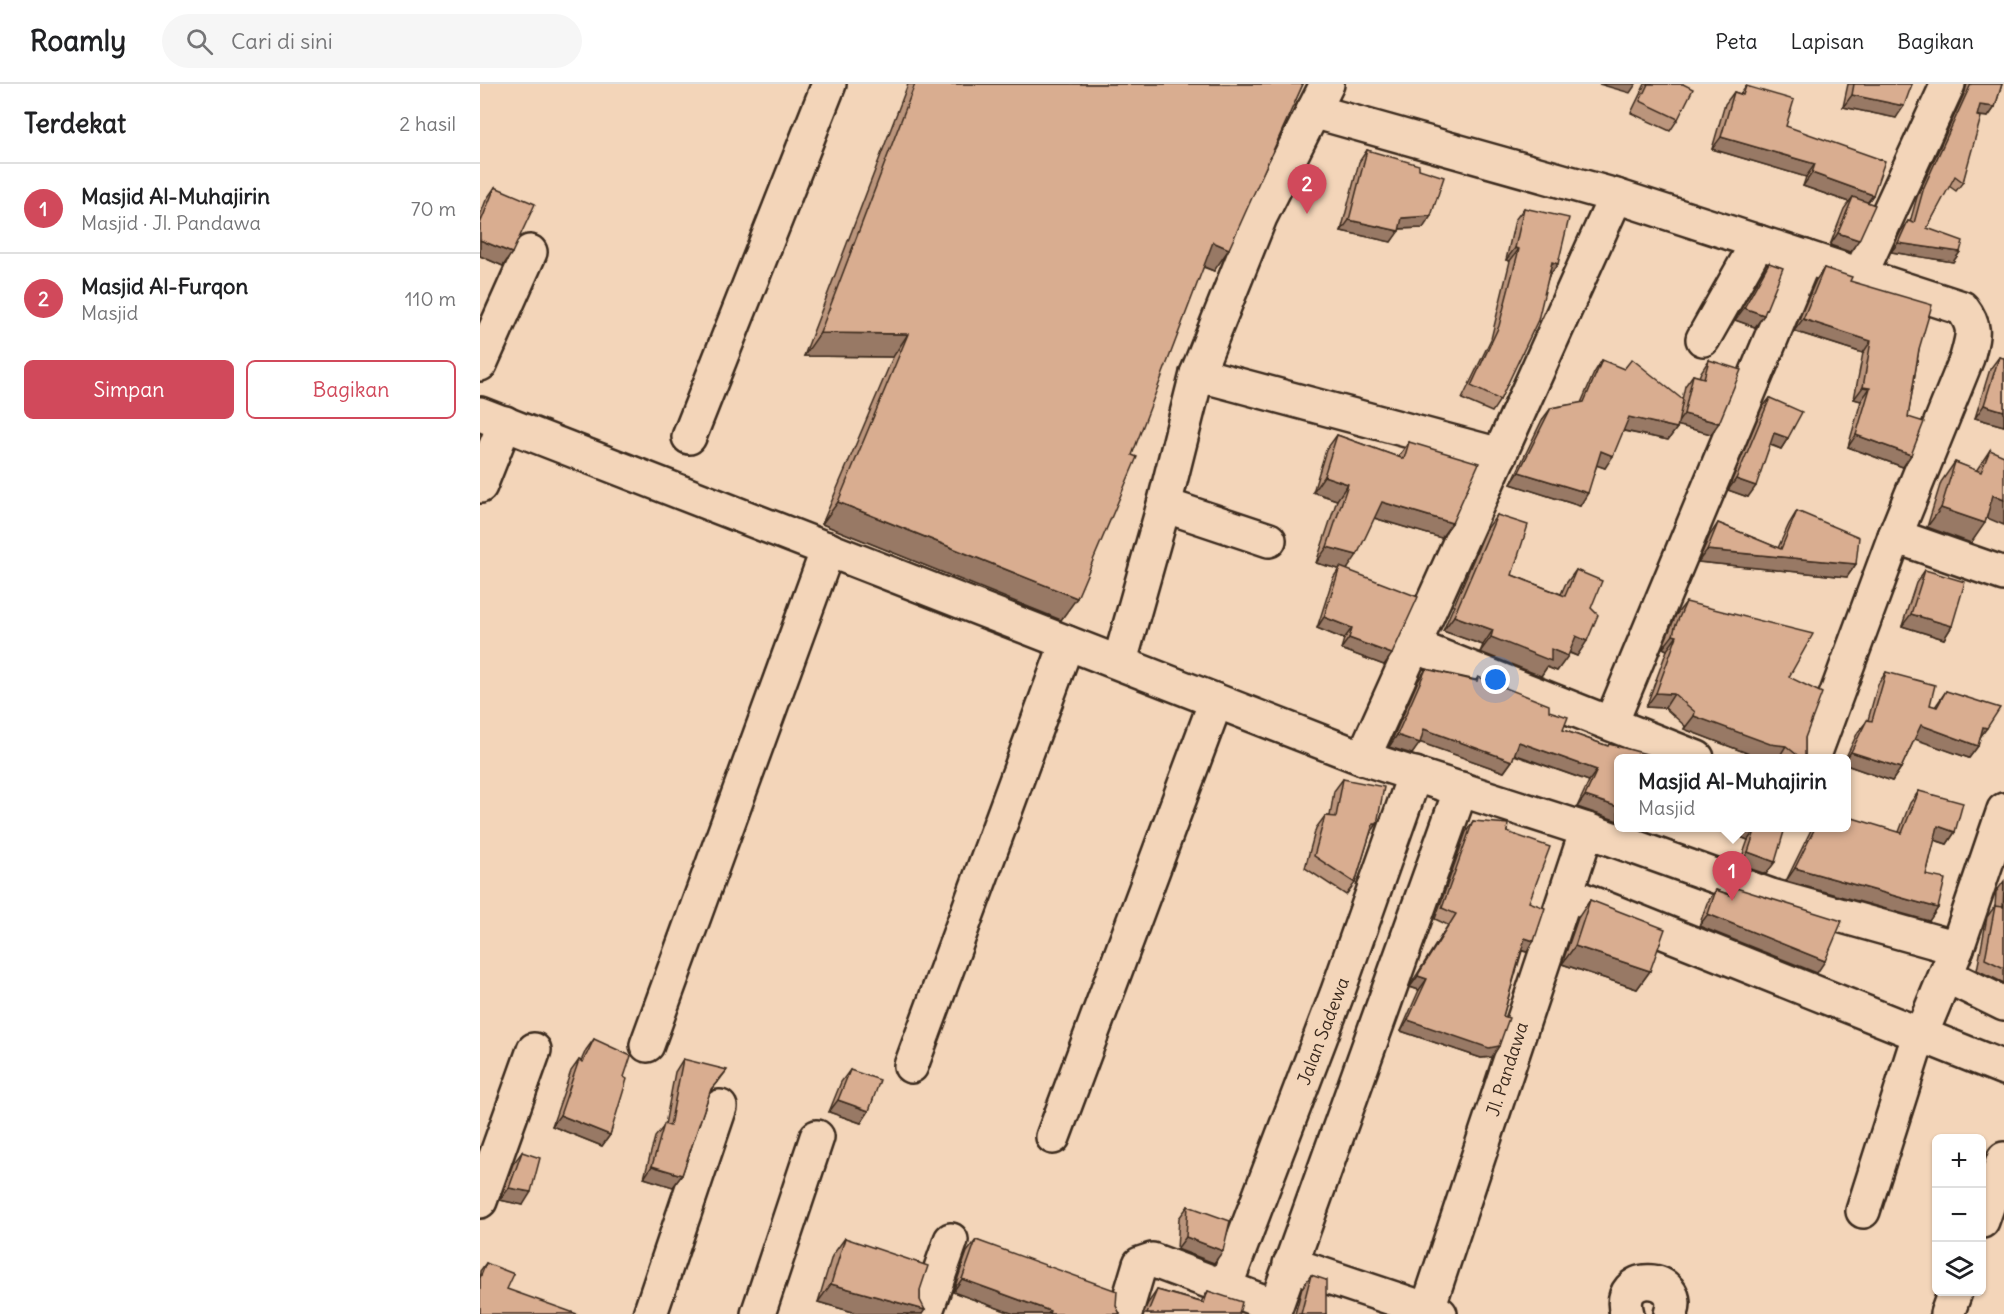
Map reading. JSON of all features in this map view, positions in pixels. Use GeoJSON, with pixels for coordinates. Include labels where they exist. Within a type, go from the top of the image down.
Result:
{"type":"FeatureCollection","features":[{"type":"Feature","properties":{"kind":"street"},"geometry":{"type":"LineString","coordinates":[[689,437],[830,84]]}},
{"type":"Feature","properties":{"kind":"street"},"geometry":{"type":"LineString","coordinates":[[1861,273],[1948,84]]}},
{"type":"Feature","properties":{"kind":"street"},"geometry":{"type":"LineString","coordinates":[[1119,661],[1164,505],[1197,374],[1260,218],[1320,97],[1616,196],[1861,273],[1962,308],[1972,321],[1973,335],[1967,358],[1895,536],[1815,754]]}},
{"type":"Feature","properties":{"kind":"street"},"geometry":{"type":"LineString","coordinates":[[1363,758],[1616,196]]}},
{"type":"Feature","properties":{"kind":"street"},"geometry":{"type":"LineString","coordinates":[[1703,339],[1758,242]]}},
{"type":"Feature","properties":{"kind":"street"},"geometry":{"type":"LineString","coordinates":[[480,364],[530,252]]}},
{"type":"Feature","properties":{"kind":"street"},"geometry":{"type":"LineString","coordinates":[[1611,723],[1805,257]]}},
{"type":"Feature","properties":{"kind":"street"},"geometry":{"type":"LineString","coordinates":[[1197,374],[1500,455]]}},
{"type":"Feature","properties":{"kind":"street"},"geometry":{"type":"LineString","coordinates":[[480,486],[492,418],[1363,758],[1587,830],[1952,962],[2004,1004]]}},
{"type":"Feature","properties":{"kind":"street"},"geometry":{"type":"LineString","coordinates":[[1164,505],[1269,540]]}},
{"type":"Feature","properties":{"kind":"street"},"geometry":{"type":"LineString","coordinates":[[1895,536],[2004,574]]}},
{"type":"Feature","properties":{"kind":"street"},"geometry":{"type":"LineString","coordinates":[[647,1045],[828,549]]}},
{"type":"Feature","properties":{"kind":"street"},"geometry":{"type":"LineString","coordinates":[[911,1066],[1067,643]]}},
{"type":"Feature","properties":{"kind":"street"},"geometry":{"type":"LineString","coordinates":[[1414,646],[1685,754]]}},
{"type":"Feature","properties":{"kind":"street"},"geometry":{"type":"LineString","coordinates":[[1053,1137],[1216,701]]}},
{"type":"Feature","properties":{"kind":"street","name":"Jalan Sadewa"},"geometry":{"type":"LineString","coordinates":[[1225,1287],[1337,994],[1415,774]]}},
{"type":"Feature","properties":{"kind":"street"},"geometry":{"type":"LineString","coordinates":[[1125,1314],[1140,1263],[1144,1260],[1152,1260],[1225,1287],[1274,1310],[1461,789]]}},
{"type":"Feature","properties":{"kind":"street"},"geometry":{"type":"LineString","coordinates":[[1863,1211],[1914,1051],[1952,962],[2004,810]]}},
{"type":"Feature","properties":{"kind":"street","name":"Jl. Pandawa"},"geometry":{"type":"LineString","coordinates":[[1431,1312],[1587,830]]}},
{"type":"Feature","properties":{"kind":"street"},"geometry":{"type":"LineString","coordinates":[[1375,890],[1418,906]]}},
{"type":"Feature","properties":{"kind":"street"},"geometry":{"type":"LineString","coordinates":[[1566,893],[2004,1068]]}},
{"type":"Feature","properties":{"kind":"street"},"geometry":{"type":"LineString","coordinates":[[1337,994],[1382,1012]]}},
{"type":"Feature","properties":{"kind":"street"},"geometry":{"type":"LineString","coordinates":[[480,1201],[534,1050]]}},
{"type":"Feature","properties":{"kind":"street"},"geometry":{"type":"LineString","coordinates":[[650,1314],[720,1107]]}},
{"type":"Feature","properties":{"kind":"street"},"geometry":{"type":"LineString","coordinates":[[758,1314],[817,1137]]}},
{"type":"Feature","properties":{"kind":"street"},"geometry":{"type":"LineString","coordinates":[[1986,1210],[2004,1159]]}},
{"type":"Feature","properties":{"kind":"street"},"geometry":{"type":"LineString","coordinates":[[926,1314],[951,1240]]}},
{"type":"Feature","properties":{"kind":"street"},"geometry":{"type":"LineString","coordinates":[[1290,1264],[1431,1312]]}},
{"type":"Feature","properties":{"kind":"street"},"geometry":{"type":"LineString","coordinates":[[1627,1314],[1625,1304],[1627,1294],[1634,1286],[1648,1281],[1661,1284],[1669,1292],[1673,1305],[1671,1314]]}},
{"type":"Feature","properties":{"kind":"street"},"geometry":{"type":"LineString","coordinates":[[1947,1314],[1954,1296]]}},
{"type":"Feature","properties":{"kind":"building"},"geometry":{"type":"Polygon","coordinates":[[[915,84],[1303,84],[1229,249],[1213,242],[1132,455],[1137,457],[1077,598],[838,502],[908,334],[820,333],[915,84]]]}},
{"type":"Feature","properties":{"kind":"building"},"geometry":{"type":"Polygon","coordinates":[[[1648,84],[1683,84],[1693,89],[1678,119],[1640,101],[1648,84]]]}},
{"type":"Feature","properties":{"kind":"building"},"geometry":{"type":"Polygon","coordinates":[[[1854,84],[1912,84],[1904,106],[1852,95],[1854,84]]]}},
{"type":"Feature","properties":{"kind":"building"},"geometry":{"type":"Polygon","coordinates":[[[1971,84],[2002,84],[1995,107],[1980,105],[1977,116],[1981,117],[1963,182],[1955,176],[1927,228],[1963,241],[1960,252],[1898,243],[1908,221],[1914,223],[1924,187],[1971,84]]]}},
{"type":"Feature","properties":{"kind":"building"},"geometry":{"type":"Polygon","coordinates":[[[1746,86],[1794,100],[1786,126],[1885,161],[1873,195],[1812,173],[1815,164],[1721,137],[1734,92],[1743,95],[1746,86]]]}},
{"type":"Feature","properties":{"kind":"building"},"geometry":{"type":"Polygon","coordinates":[[[1367,150],[1419,165],[1419,169],[1444,177],[1431,216],[1402,218],[1399,231],[1349,220],[1367,150]]]}},
{"type":"Feature","properties":{"kind":"building"},"geometry":{"type":"Polygon","coordinates":[[[495,187],[535,204],[512,253],[480,240],[480,224],[495,187]]]}},
{"type":"Feature","properties":{"kind":"building"},"geometry":{"type":"Polygon","coordinates":[[[1853,197],[1875,205],[1859,240],[1838,233],[1853,197]]]}},
{"type":"Feature","properties":{"kind":"building"},"geometry":{"type":"Polygon","coordinates":[[[1524,208],[1569,218],[1558,264],[1552,262],[1538,320],[1500,400],[1471,386],[1499,326],[1519,249],[1515,248],[1524,208]]]}},
{"type":"Feature","properties":{"kind":"building"},"geometry":{"type":"Polygon","coordinates":[[[1769,263],[1783,268],[1764,315],[1744,308],[1769,263]]]}},
{"type":"Feature","properties":{"kind":"building"},"geometry":{"type":"Polygon","coordinates":[[[1824,268],[1852,277],[1850,281],[1932,305],[1919,349],[1908,417],[1924,422],[1911,455],[1856,435],[1870,388],[1863,387],[1871,341],[1803,319],[1824,268]]]}},
{"type":"Feature","properties":{"kind":"building"},"geometry":{"type":"Polygon","coordinates":[[[1999,357],[2004,358],[2004,411],[1984,405],[1999,357]]]}},
{"type":"Feature","properties":{"kind":"building"},"geometry":{"type":"Polygon","coordinates":[[[1632,359],[1683,400],[1677,428],[1629,417],[1613,456],[1601,451],[1588,493],[1519,472],[1551,408],[1584,402],[1602,360],[1624,369],[1632,359]]]}},
{"type":"Feature","properties":{"kind":"building"},"geometry":{"type":"Polygon","coordinates":[[[1709,360],[1741,370],[1719,423],[1684,414],[1693,375],[1704,378],[1709,360]]]}},
{"type":"Feature","properties":{"kind":"building"},"geometry":{"type":"Polygon","coordinates":[[[1770,398],[1802,412],[1788,438],[1774,433],[1756,486],[1736,479],[1770,398]]]}},
{"type":"Feature","properties":{"kind":"building"},"geometry":{"type":"Polygon","coordinates":[[[1337,435],[1404,459],[1409,442],[1479,463],[1452,523],[1382,502],[1357,555],[1327,547],[1348,484],[1324,476],[1337,435]]]}},
{"type":"Feature","properties":{"kind":"building"},"geometry":{"type":"Polygon","coordinates":[[[1990,450],[2004,456],[2004,500],[1993,495],[1985,523],[1941,508],[1955,462],[1981,472],[1990,450]]]}},
{"type":"Feature","properties":{"kind":"building"},"geometry":{"type":"Polygon","coordinates":[[[1797,511],[1859,537],[1856,564],[1707,550],[1718,523],[1781,549],[1797,511]]]}},
{"type":"Feature","properties":{"kind":"building"},"geometry":{"type":"Polygon","coordinates":[[[1497,515],[1528,525],[1512,575],[1565,596],[1576,570],[1602,581],[1591,608],[1598,615],[1587,641],[1576,636],[1568,656],[1551,649],[1551,661],[1491,637],[1493,630],[1454,616],[1497,515]]]}},
{"type":"Feature","properties":{"kind":"building"},"geometry":{"type":"Polygon","coordinates":[[[1340,567],[1418,597],[1392,654],[1349,638],[1352,628],[1324,617],[1340,567]]]}},
{"type":"Feature","properties":{"kind":"building"},"geometry":{"type":"Polygon","coordinates":[[[1925,570],[1965,582],[1952,626],[1911,614],[1925,570]]]}},
{"type":"Feature","properties":{"kind":"building"},"geometry":{"type":"Polygon","coordinates":[[[1686,602],[1813,634],[1789,677],[1822,693],[1805,738],[1805,754],[1796,754],[1786,746],[1770,744],[1694,716],[1695,712],[1674,694],[1656,693],[1677,636],[1673,635],[1686,602]]]}},
{"type":"Feature","properties":{"kind":"building"},"geometry":{"type":"Polygon","coordinates":[[[1426,669],[1477,681],[1478,677],[1549,705],[1549,711],[1568,717],[1563,730],[1608,746],[1609,744],[1646,754],[1614,754],[1614,806],[1585,796],[1597,770],[1519,742],[1512,761],[1424,729],[1420,743],[1397,735],[1426,669]]]}},
{"type":"Feature","properties":{"kind":"building"},"geometry":{"type":"Polygon","coordinates":[[[1886,672],[1935,685],[1930,705],[1937,707],[1946,691],[2000,708],[1987,728],[1983,727],[1978,746],[1921,725],[1901,768],[1851,752],[1867,720],[1872,721],[1886,672]]]}},
{"type":"Feature","properties":{"kind":"building"},"geometry":{"type":"Polygon","coordinates":[[[1343,779],[1384,787],[1377,824],[1373,824],[1355,883],[1314,856],[1325,816],[1336,817],[1343,779]]]}},
{"type":"Feature","properties":{"kind":"building"},"geometry":{"type":"Polygon","coordinates":[[[1919,791],[1963,803],[1955,832],[1938,826],[1926,875],[1945,879],[1938,908],[1795,868],[1813,832],[1851,832],[1851,818],[1902,833],[1919,791]]]}},
{"type":"Feature","properties":{"kind":"building"},"geometry":{"type":"Polygon","coordinates":[[[1473,821],[1508,824],[1507,832],[1550,847],[1529,902],[1545,908],[1534,941],[1525,938],[1503,1016],[1509,1018],[1499,1046],[1489,1048],[1408,1020],[1427,979],[1418,976],[1419,973],[1456,914],[1442,908],[1473,821]]]}},
{"type":"Feature","properties":{"kind":"building"},"geometry":{"type":"Polygon","coordinates":[[[1755,832],[1784,832],[1775,862],[1748,852],[1755,832]]]}},
{"type":"Feature","properties":{"kind":"building"},"geometry":{"type":"Polygon","coordinates":[[[2004,881],[2004,968],[1985,959],[1995,906],[2003,907],[2004,881]]]}},
{"type":"Feature","properties":{"kind":"building"},"geometry":{"type":"Polygon","coordinates":[[[1736,888],[1842,921],[1825,961],[1708,914],[1716,890],[1733,896],[1736,888]]]}},
{"type":"Feature","properties":{"kind":"building"},"geometry":{"type":"Polygon","coordinates":[[[1590,900],[1665,929],[1650,971],[1575,946],[1590,900]]]}},
{"type":"Feature","properties":{"kind":"building"},"geometry":{"type":"Polygon","coordinates":[[[594,1039],[631,1056],[624,1077],[627,1079],[610,1135],[560,1115],[579,1060],[583,1062],[594,1039]]]}},
{"type":"Feature","properties":{"kind":"building"},"geometry":{"type":"Polygon","coordinates":[[[683,1059],[727,1070],[711,1089],[682,1175],[652,1166],[664,1124],[670,1126],[683,1059]]]}},
{"type":"Feature","properties":{"kind":"building"},"geometry":{"type":"Polygon","coordinates":[[[850,1070],[880,1080],[869,1111],[838,1100],[850,1070]]]}},
{"type":"Feature","properties":{"kind":"building"},"geometry":{"type":"Polygon","coordinates":[[[522,1152],[540,1158],[531,1192],[509,1188],[522,1152]]]}},
{"type":"Feature","properties":{"kind":"building"},"geometry":{"type":"Polygon","coordinates":[[[1188,1206],[1230,1221],[1223,1251],[1186,1237],[1188,1206]]]}},
{"type":"Feature","properties":{"kind":"building"},"geometry":{"type":"Polygon","coordinates":[[[845,1238],[928,1266],[920,1290],[920,1300],[925,1310],[831,1284],[845,1238]]]}},
{"type":"Feature","properties":{"kind":"building"},"geometry":{"type":"Polygon","coordinates":[[[976,1240],[1117,1291],[1116,1306],[1120,1314],[1049,1314],[1050,1311],[962,1279],[976,1240]]]}},
{"type":"Feature","properties":{"kind":"building"},"geometry":{"type":"Polygon","coordinates":[[[486,1263],[514,1274],[507,1289],[577,1314],[480,1314],[480,1278],[486,1263]]]}},
{"type":"Feature","properties":{"kind":"building"},"geometry":{"type":"Polygon","coordinates":[[[1311,1275],[1326,1280],[1326,1314],[1301,1314],[1311,1275]]]}},
{"type":"Feature","properties":{"kind":"building"},"geometry":{"type":"Polygon","coordinates":[[[1157,1290],[1204,1303],[1208,1291],[1242,1302],[1239,1314],[1147,1314],[1157,1290]]]}},
{"type":"Feature","properties":{"kind":"place","name":"Masjid Al-Furqon"},"geometry":{"type":"Point","coordinates":[1307,214]}},
{"type":"Feature","properties":{"kind":"place","name":"Masjid Al-Muhajirin"},"geometry":{"type":"Point","coordinates":[1732,901]}}]}
